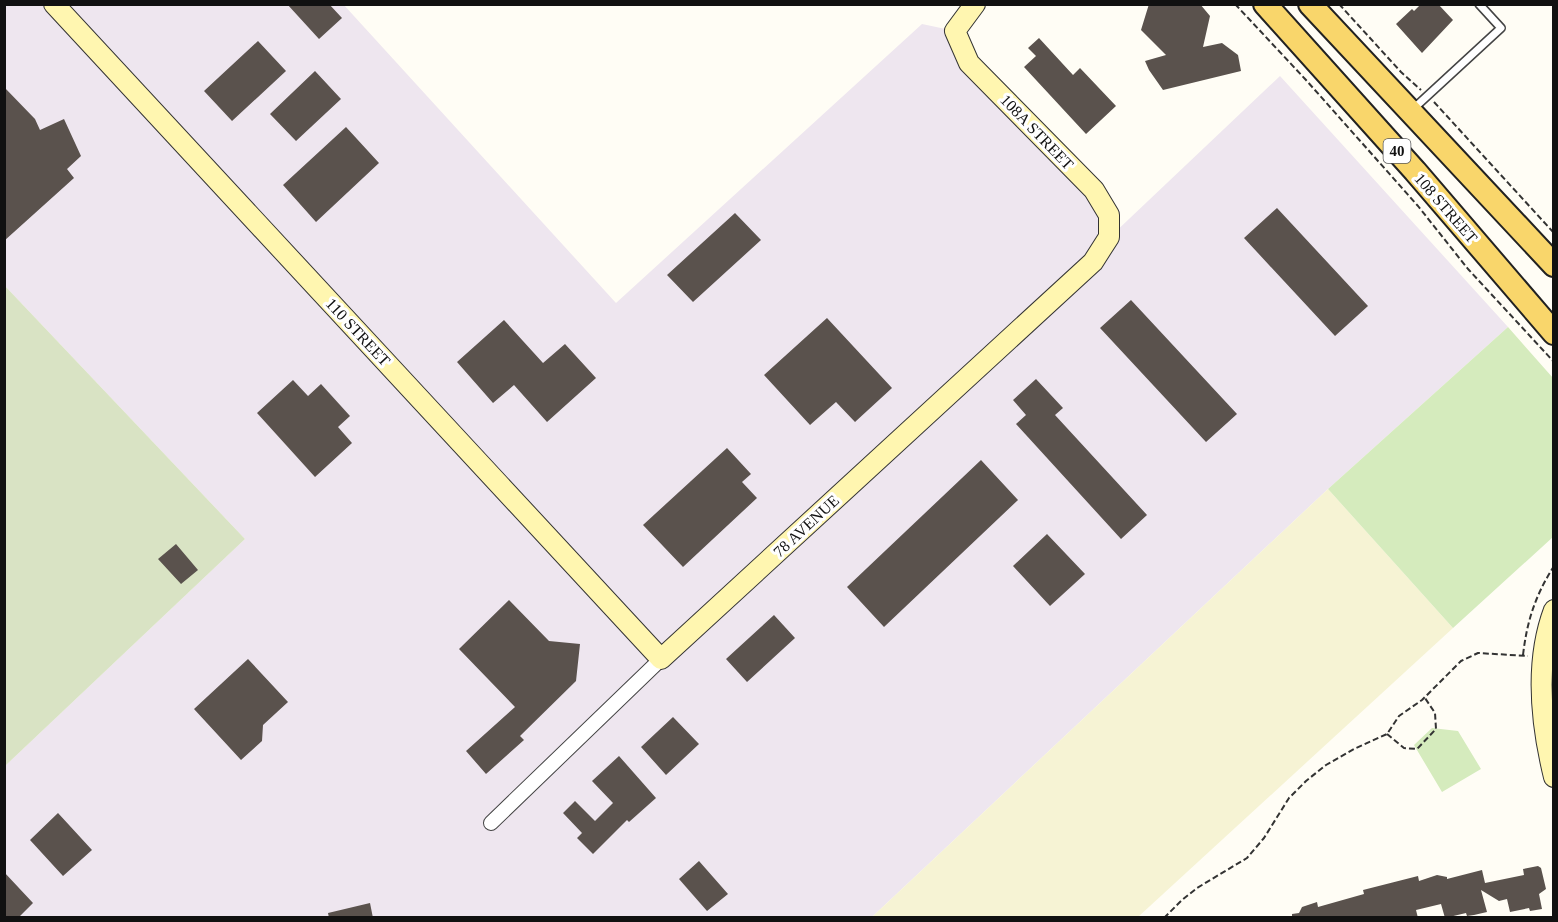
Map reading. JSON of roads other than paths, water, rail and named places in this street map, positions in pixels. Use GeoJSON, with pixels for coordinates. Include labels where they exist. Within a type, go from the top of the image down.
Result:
{"type":"FeatureCollection","features":[{"type":"Feature","properties":{"kind":"main road","name":"108 STREET"},"geometry":{"type":"LineString","coordinates":[[1265,4],[1415,171],[1554,333]]}},
{"type":"Feature","properties":{"kind":"main road","name":"40"},"geometry":{"type":"LineString","coordinates":[[1310,4],[1554,266]]}},
{"type":"Feature","properties":{"kind":"main road"},"geometry":{"type":"LineString","coordinates":[[1526,301],[1554,325]]}},
{"type":"Feature","properties":{"kind":"street","name":"110 STREET"},"geometry":{"type":"LineString","coordinates":[[54,4],[661,659]]}},
{"type":"Feature","properties":{"kind":"street","name":"108A STREET"},"geometry":{"type":"LineString","coordinates":[[975,4],[955,31],[969,63],[1094,190],[1110,214],[1109,225]]}},
{"type":"Feature","properties":{"kind":"street","name":"78 AVENUE"},"geometry":{"type":"LineString","coordinates":[[491,823],[661,659],[1093,262],[1109,237],[1109,225]]}},
{"type":"Feature","properties":{"kind":"street"},"geometry":{"type":"LineString","coordinates":[[1554,610],[1543,658],[1542,701],[1544,730],[1554,777]]}},
{"type":"Feature","properties":{"kind":"lane"},"geometry":{"type":"LineString","coordinates":[[1410,112],[1500,28],[1479,4]]}}]}
